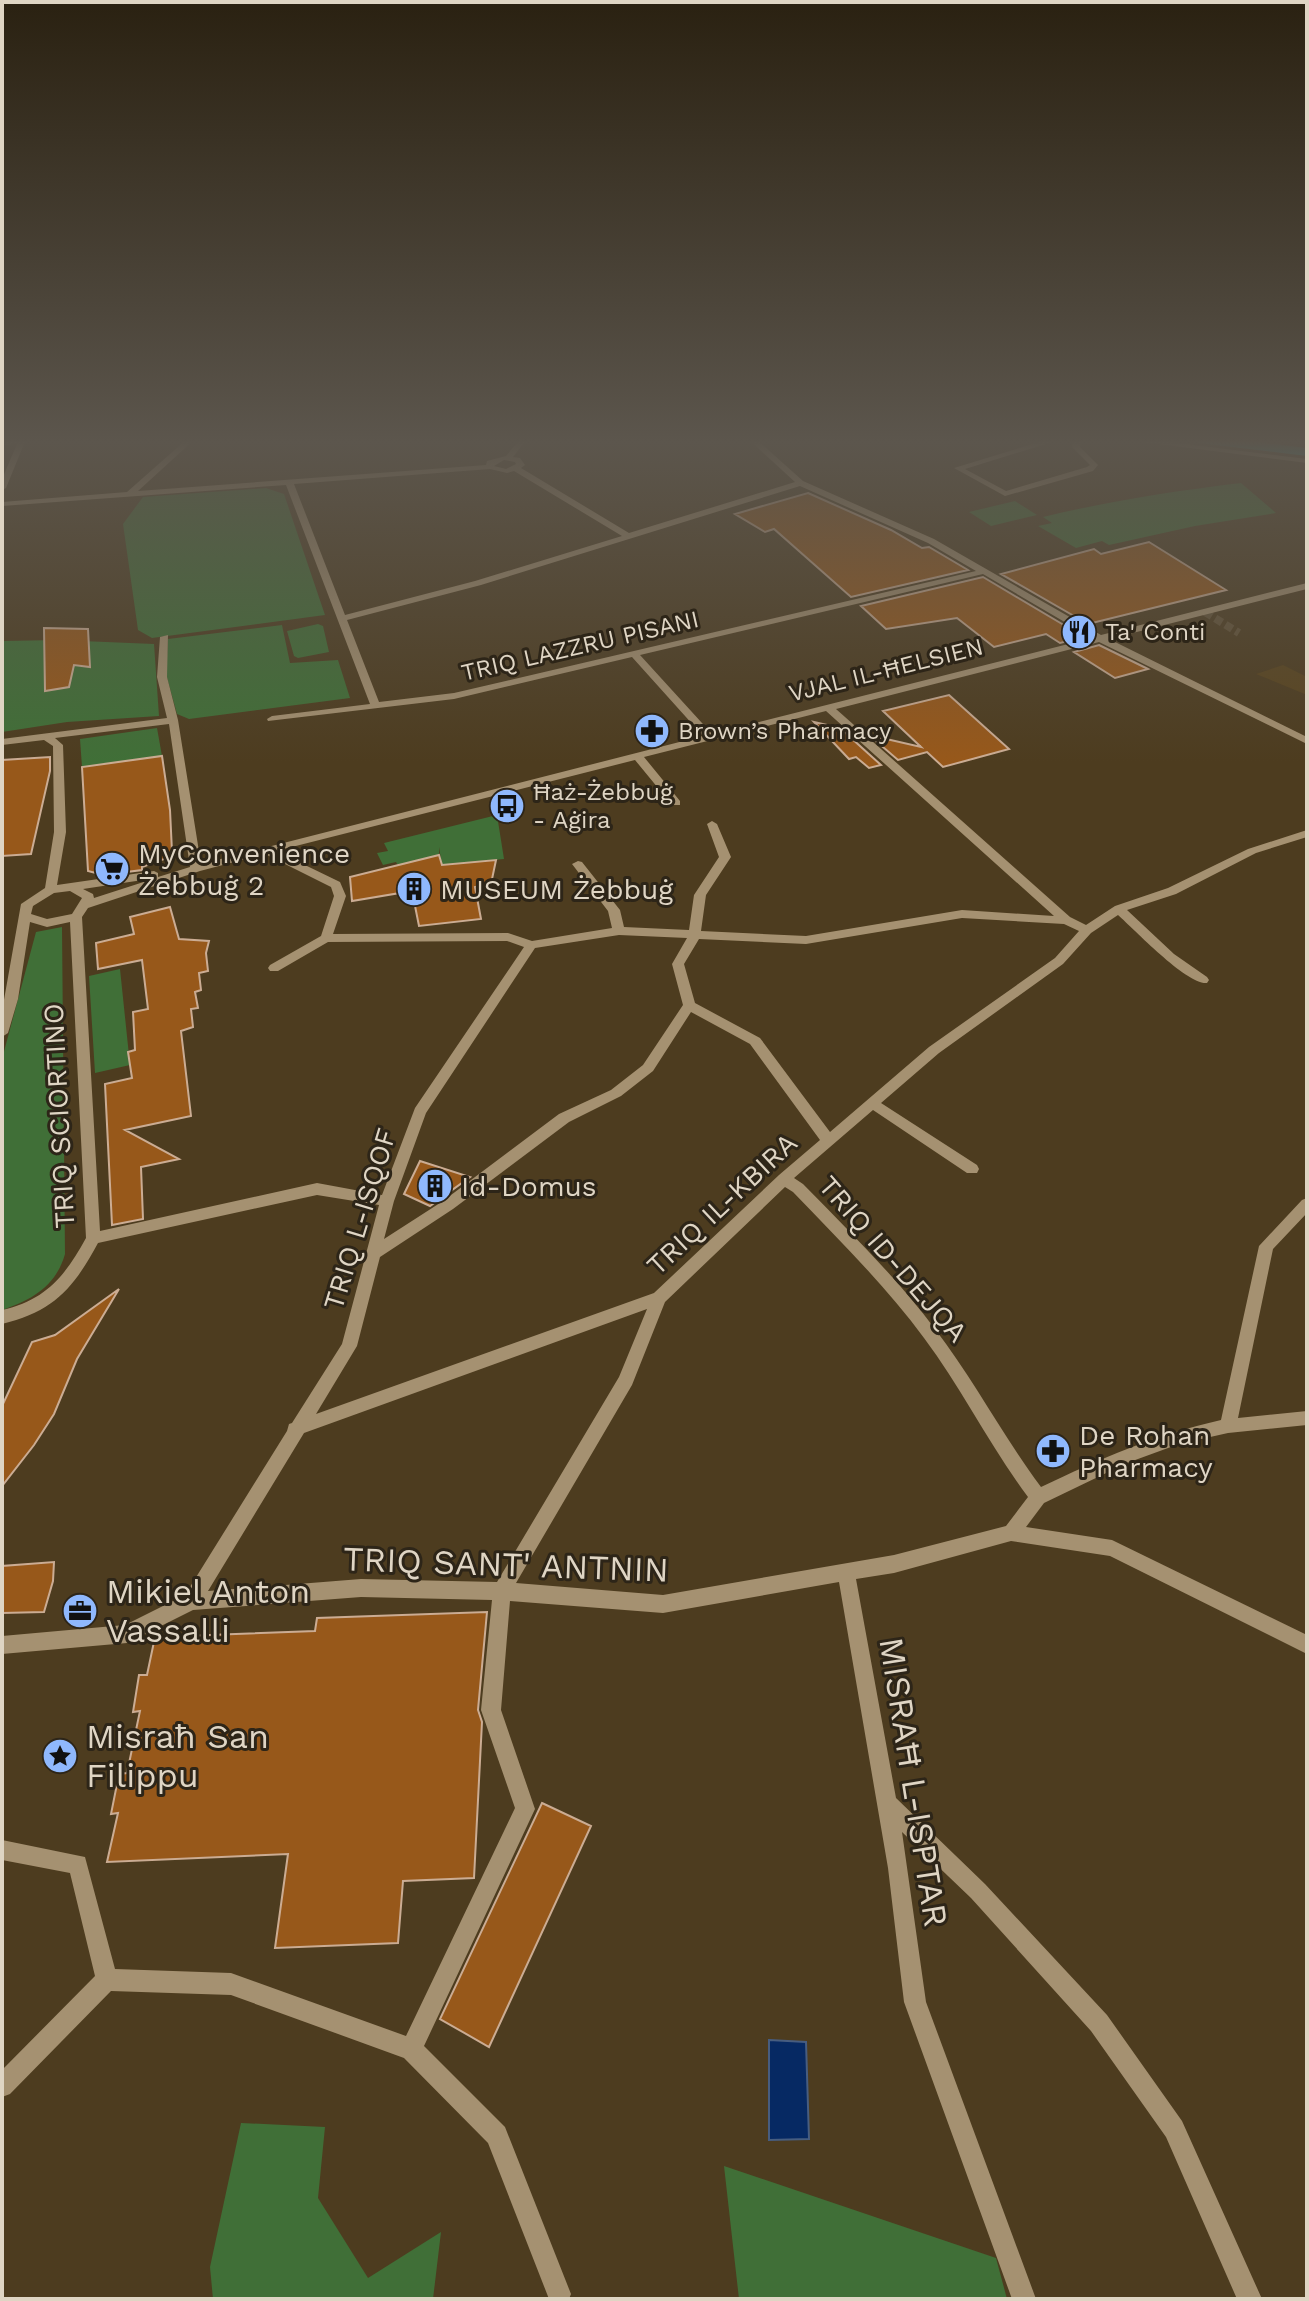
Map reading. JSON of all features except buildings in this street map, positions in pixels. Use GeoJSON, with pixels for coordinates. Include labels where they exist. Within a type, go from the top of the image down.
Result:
{"type":"FeatureCollection","features":[{"type":"Feature","properties":{"kind":"street"},"geometry":{"type":"LineString","coordinates":[[314,546],[376,707]]}},
{"type":"Feature","properties":{"kind":"street"},"geometry":{"type":"LineString","coordinates":[[342,618],[478,583],[595,546]]}},
{"type":"Feature","properties":{"kind":"street"},"geometry":{"type":"LineString","coordinates":[[941,546],[1099,638],[1307,741]]}},
{"type":"Feature","properties":{"kind":"street","name":"TRIQ LAZZRU PISANI"},"geometry":{"type":"LineString","coordinates":[[272,719],[454,696],[986,571]]}},
{"type":"Feature","properties":{"kind":"street","name":"VJAL IL-ĦELSIEN"},"geometry":{"type":"LineString","coordinates":[[80,911],[196,869],[266,850],[1307,586]]}},
{"type":"Feature","properties":{"kind":"street"},"geometry":{"type":"LineString","coordinates":[[165,637],[162,677],[173,720],[196,869]]}},
{"type":"Feature","properties":{"kind":"street"},"geometry":{"type":"LineString","coordinates":[[634,654],[709,737]]}},
{"type":"Feature","properties":{"kind":"street"},"geometry":{"type":"LineString","coordinates":[[828,707],[1066,920],[1087,930]]}},
{"type":"Feature","properties":{"kind":"street"},"geometry":{"type":"LineString","coordinates":[[2,742],[173,720]]}},
{"type":"Feature","properties":{"kind":"street"},"geometry":{"type":"LineString","coordinates":[[45,736],[58,745],[60,832],[51,890],[73,888]]}},
{"type":"Feature","properties":{"kind":"street"},"geometry":{"type":"LineString","coordinates":[[638,757],[676,803]]}},
{"type":"Feature","properties":{"kind":"street"},"geometry":{"type":"LineString","coordinates":[[712,824],[725,857],[700,895],[694,937],[678,964],[689,1005],[755,1041],[829,1141]]}},
{"type":"Feature","properties":{"kind":"street","name":"TRIQ IL-KBIRA"},"geometry":{"type":"LineString","coordinates":[[295,1429],[659,1298],[784,1179],[934,1050],[1059,961],[1087,930],[1119,909],[1172,891],[1252,851],[1307,833]]}},
{"type":"Feature","properties":{"kind":"street"},"geometry":{"type":"LineString","coordinates":[[266,850],[336,885],[340,896],[326,938]]}},
{"type":"Feature","properties":{"kind":"street"},"geometry":{"type":"LineString","coordinates":[[578,864],[614,910],[619,931]]}},
{"type":"Feature","properties":{"kind":"street","name":"VJAL IL-ĦELSIEN"},"geometry":{"type":"LineString","coordinates":[[73,888],[196,869]]}},
{"type":"Feature","properties":{"kind":"street","name":"TRIQ SCIORTINO"},"geometry":{"type":"LineString","coordinates":[[3,1319],[27,1310],[61,1289],[83,1261],[93,1238],[80,911],[89,897],[73,888]]}},
{"type":"Feature","properties":{"kind":"street","name":"TRIQ SCIORTINO"},"geometry":{"type":"LineString","coordinates":[[2,1033],[27,917],[27,904],[51,890]]}},
{"type":"Feature","properties":{"kind":"street"},"geometry":{"type":"LineString","coordinates":[[1119,909],[1170,957],[1203,980]]}},
{"type":"Feature","properties":{"kind":"street"},"geometry":{"type":"LineString","coordinates":[[27,917],[47,923],[80,911]]}},
{"type":"Feature","properties":{"kind":"street"},"geometry":{"type":"LineString","coordinates":[[274,968],[326,938],[508,937],[531,945],[619,931],[806,940],[962,914],[1066,920]]}},
{"type":"Feature","properties":{"kind":"street","name":"TRIQ L-ISQOF"},"geometry":{"type":"LineString","coordinates":[[295,1429],[349,1346],[387,1201],[420,1112],[531,945]]}},
{"type":"Feature","properties":{"kind":"street"},"geometry":{"type":"LineString","coordinates":[[373,1254],[448,1205],[564,1118],[616,1093],[648,1068],[689,1005]]}},
{"type":"Feature","properties":{"kind":"street"},"geometry":{"type":"LineString","coordinates":[[873,1104],[972,1169]]}},
{"type":"Feature","properties":{"kind":"street","name":"TRIQ ID-DEJQA"},"geometry":{"type":"LineString","coordinates":[[784,1179],[798,1188],[879,1274],[930,1334],[1016,1469],[1038,1497]]}},
{"type":"Feature","properties":{"kind":"street"},"geometry":{"type":"LineString","coordinates":[[93,1238],[317,1189],[387,1201]]}},
{"type":"Feature","properties":{"kind":"street"},"geometry":{"type":"LineString","coordinates":[[1228,1426],[1266,1246],[1307,1204]]}},
{"type":"Feature","properties":{"kind":"street"},"geometry":{"type":"LineString","coordinates":[[411,2049],[525,1809],[491,1710],[502,1591],[626,1380],[659,1298]]}},
{"type":"Feature","properties":{"kind":"street"},"geometry":{"type":"LineString","coordinates":[[1307,1418],[1228,1426],[1179,1437],[1122,1457],[1038,1497],[1011,1533],[1112,1548],[1307,1645]]}},
{"type":"Feature","properties":{"kind":"street"},"geometry":{"type":"LineString","coordinates":[[191,1601],[295,1429]]}},
{"type":"Feature","properties":{"kind":"street","name":"TRIQ SANT' ANTNIN"},"geometry":{"type":"LineString","coordinates":[[2,1645],[127,1634],[191,1601],[361,1588],[502,1591],[663,1604],[894,1564],[1011,1533]]}},
{"type":"Feature","properties":{"kind":"street","name":"MISRAĦ L-ISPTAR"},"geometry":{"type":"LineString","coordinates":[[846,1573],[887,1804],[915,2002],[1024,2299]]}},
{"type":"Feature","properties":{"kind":"street"},"geometry":{"type":"LineString","coordinates":[[887,1804],[978,1891],[1099,2023],[1174,2129],[1250,2299]]}},
{"type":"Feature","properties":{"kind":"street"},"geometry":{"type":"LineString","coordinates":[[2,1850],[78,1864],[107,1980]]}},
{"type":"Feature","properties":{"kind":"street"},"geometry":{"type":"LineString","coordinates":[[2,2086],[107,1980],[231,1984],[411,2049],[497,2135],[559,2294]]}},
{"type":"Feature","properties":{"kind":"shaded area"},"geometry":{"type":"Polygon","coordinates":[[[1283,665],[1307,677],[1307,695],[1256,674],[1283,665]]]}},
{"type":"Feature","properties":{"kind":"green space"},"geometry":{"type":"Polygon","coordinates":[[[126,546],[302,546],[325,615],[152,638],[138,630],[126,546]]]}},
{"type":"Feature","properties":{"kind":"green space"},"geometry":{"type":"Polygon","coordinates":[[[318,624],[323,626],[329,652],[298,658],[294,656],[287,631],[318,624]]]}},
{"type":"Feature","properties":{"kind":"green space"},"geometry":{"type":"Polygon","coordinates":[[[282,625],[290,663],[338,660],[350,698],[189,719],[177,714],[166,674],[168,639],[282,625]]]}},
{"type":"Feature","properties":{"kind":"green space"},"geometry":{"type":"Polygon","coordinates":[[[2,641],[154,644],[159,716],[67,722],[2,732],[2,641]]]}},
{"type":"Feature","properties":{"kind":"green space"},"geometry":{"type":"Polygon","coordinates":[[[157,728],[162,756],[82,767],[80,739],[157,728]]]}},
{"type":"Feature","properties":{"kind":"green space"},"geometry":{"type":"Polygon","coordinates":[[[497,815],[504,859],[442,865],[439,847],[439,855],[418,860],[423,869],[403,874],[396,862],[383,865],[377,853],[388,851],[384,843],[497,815]]]}},
{"type":"Feature","properties":{"kind":"green space"},"geometry":{"type":"Polygon","coordinates":[[[62,927],[65,1254],[49,1283],[23,1302],[2,1310],[2,1059],[36,932],[62,927]]]}},
{"type":"Feature","properties":{"kind":"green space"},"geometry":{"type":"Polygon","coordinates":[[[120,969],[130,1065],[95,1073],[89,976],[120,969]]]}},
{"type":"Feature","properties":{"kind":"green space"},"geometry":{"type":"Polygon","coordinates":[[[241,2123],[325,2127],[318,2198],[368,2278],[441,2232],[433,2299],[213,2299],[210,2267],[241,2123]]]}},
{"type":"Feature","properties":{"kind":"green space"},"geometry":{"type":"Polygon","coordinates":[[[724,2166],[996,2258],[1007,2299],[739,2299],[724,2166]]]}},
{"type":"Feature","properties":{"kind":"water"},"geometry":{"type":"Polygon","coordinates":[[[769,2040],[806,2042],[809,2139],[769,2140],[769,2040]]]}},
{"type":"Feature","properties":{"kind":"tunnel"},"geometry":{"type":"LineString","coordinates":[[1205,612],[1239,633]]}},
{"type":"Feature","properties":{"kind":"place","name":"Ta' Conti"},"geometry":{"type":"Point","coordinates":[1079,632]}},
{"type":"Feature","properties":{"kind":"place","name":"Brown’s Pharmacy"},"geometry":{"type":"Point","coordinates":[652,731]}},
{"type":"Feature","properties":{"kind":"place","name":"Ħaż-Żebbuġ - Aġira"},"geometry":{"type":"Point","coordinates":[507,806]}},
{"type":"Feature","properties":{"kind":"place","name":"MyConvenience Żebbuġ 2"},"geometry":{"type":"Point","coordinates":[112,869]}},
{"type":"Feature","properties":{"kind":"place","name":"MUSEUM Żebbuġ"},"geometry":{"type":"Point","coordinates":[414,889]}},
{"type":"Feature","properties":{"kind":"place","name":"Id-Domus"},"geometry":{"type":"Point","coordinates":[435,1186]}},
{"type":"Feature","properties":{"kind":"place","name":"De Rohan Pharmacy"},"geometry":{"type":"Point","coordinates":[1053,1451]}},
{"type":"Feature","properties":{"kind":"place","name":"Mikiel Anton Vassalli"},"geometry":{"type":"Point","coordinates":[80,1611]}},
{"type":"Feature","properties":{"kind":"place","name":"Misraħ San Filippu"},"geometry":{"type":"Point","coordinates":[60,1756]}}]}
